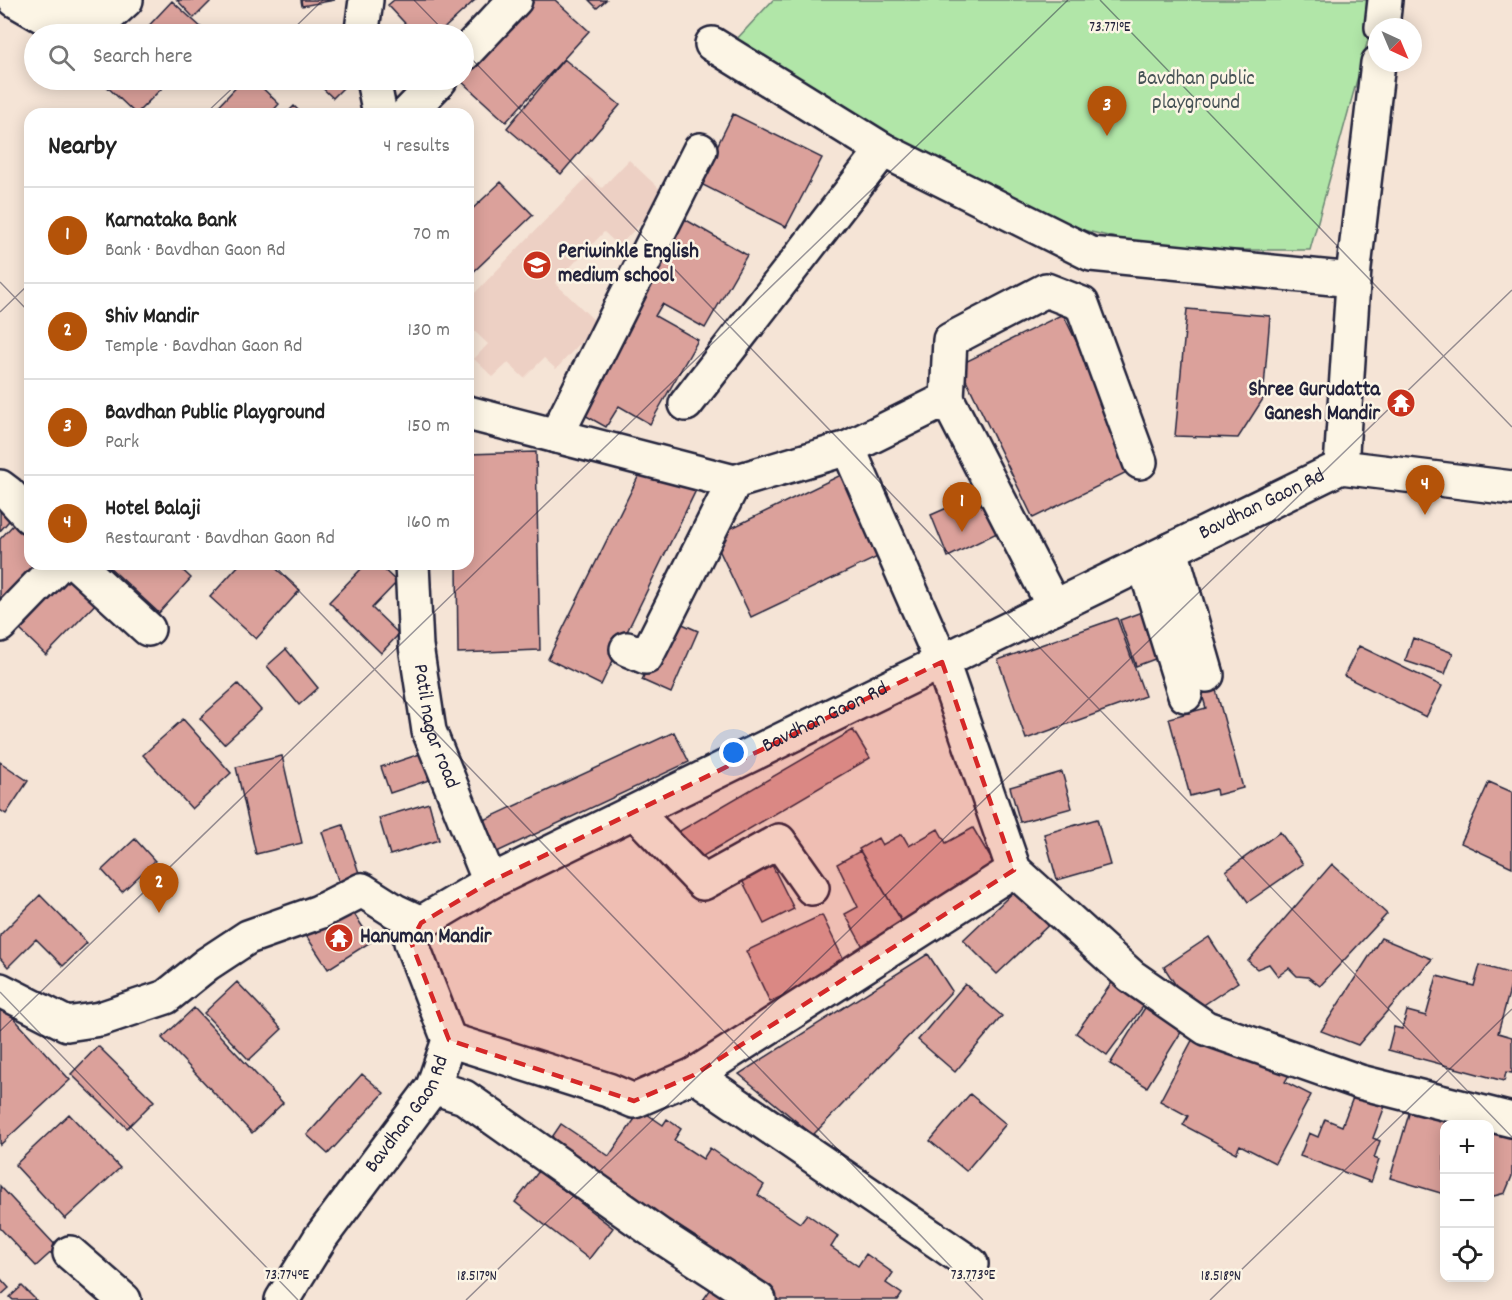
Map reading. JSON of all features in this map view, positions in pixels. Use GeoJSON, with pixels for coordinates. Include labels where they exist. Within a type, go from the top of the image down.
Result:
{"type":"FeatureCollection","features":[{"type":"Feature","properties":{"kind":"street"},"geometry":{"type":"LineString","coordinates":[[15,0],[56,24]]}},
{"type":"Feature","properties":{"kind":"street"},"geometry":{"type":"LineString","coordinates":[[100,24],[126,0]]}},
{"type":"Feature","properties":{"kind":"street"},"geometry":{"type":"LineString","coordinates":[[363,24],[366,0]]}},
{"type":"Feature","properties":{"kind":"street"},"geometry":{"type":"LineString","coordinates":[[474,43],[514,0]]}},
{"type":"Feature","properties":{"kind":"street"},"geometry":{"type":"LineString","coordinates":[[1383,18],[1385,0]]}},
{"type":"Feature","properties":{"kind":"street"},"geometry":{"type":"LineString","coordinates":[[79,10],[87,24]]}},
{"type":"Feature","properties":{"kind":"street"},"geometry":{"type":"LineString","coordinates":[[712,44],[883,150],[1091,254],[1353,280]]}},
{"type":"Feature","properties":{"kind":"street"},"geometry":{"type":"LineString","coordinates":[[1341,466],[1353,280],[1377,72]]}},
{"type":"Feature","properties":{"kind":"street"},"geometry":{"type":"LineString","coordinates":[[375,90],[379,108]]}},
{"type":"Feature","properties":{"kind":"street"},"geometry":{"type":"LineString","coordinates":[[413,108],[430,90]]}},
{"type":"Feature","properties":{"kind":"street"},"geometry":{"type":"LineString","coordinates":[[555,436],[700,150]]}},
{"type":"Feature","properties":{"kind":"street"},"geometry":{"type":"LineString","coordinates":[[686,404],[883,150]]}},
{"type":"Feature","properties":{"kind":"street"},"geometry":{"type":"LineString","coordinates":[[1054,607],[946,399],[950,340],[1046,290],[1082,304],[1140,462]]}},
{"type":"Feature","properties":{"kind":"street"},"geometry":{"type":"LineString","coordinates":[[474,415],[734,482],[848,448],[946,399]]}},
{"type":"Feature","properties":{"kind":"street"},"geometry":{"type":"LineString","coordinates":[[848,448],[942,662],[1014,870],[1131,976],[1206,1028],[1360,1082],[1512,1120]]}},
{"type":"Feature","properties":{"kind":"street","name":"Bavdhan Gaon Rd"},"geometry":{"type":"LineString","coordinates":[[282,1300],[321,1237],[433,1087],[449,1040],[411,942],[421,923],[490,882],[1341,466],[1512,488]]}},
{"type":"Feature","properties":{"kind":"street"},"geometry":{"type":"LineString","coordinates":[[627,649],[646,657],[734,482]]}},
{"type":"Feature","properties":{"kind":"street"},"geometry":{"type":"LineString","coordinates":[[13,485],[24,506]]}},
{"type":"Feature","properties":{"kind":"street"},"geometry":{"type":"LineString","coordinates":[[1158,557],[1196,685]]}},
{"type":"Feature","properties":{"kind":"street"},"geometry":{"type":"LineString","coordinates":[[0,625],[53,570]]}},
{"type":"Feature","properties":{"kind":"street"},"geometry":{"type":"LineString","coordinates":[[84,570],[148,629]]}},
{"type":"Feature","properties":{"kind":"street","name":"Patil nagar road"},"geometry":{"type":"LineString","coordinates":[[412,570],[416,646],[429,731],[490,882]]}},
{"type":"Feature","properties":{"kind":"street"},"geometry":{"type":"LineString","coordinates":[[635,812],[703,883],[779,841],[812,888]]}},
{"type":"Feature","properties":{"kind":"street"},"geometry":{"type":"LineString","coordinates":[[449,1040],[608,1090],[634,1101],[694,1075],[1014,870]]}},
{"type":"Feature","properties":{"kind":"street"},"geometry":{"type":"LineString","coordinates":[[0,990],[67,1024],[100,1019],[166,997],[207,964],[248,936],[319,912],[362,890],[395,911],[421,923]]}},
{"type":"Feature","properties":{"kind":"street"},"geometry":{"type":"LineString","coordinates":[[694,1075],[971,1264]]}},
{"type":"Feature","properties":{"kind":"street"},"geometry":{"type":"LineString","coordinates":[[433,1087],[464,1097],[658,1235],[759,1300]]}},
{"type":"Feature","properties":{"kind":"street"},"geometry":{"type":"LineString","coordinates":[[70,1253],[124,1300]]}},
{"type":"Feature","properties":{"kind":"highlighted area"},"geometry":{"type":"Polygon","coordinates":[[[942,662],[1014,870],[694,1075],[634,1101],[449,1040],[411,942],[421,923],[490,882],[942,662]]]}},
{"type":"Feature","properties":{"kind":"shaded area","name":"Periwinkle English medium school"},"geometry":{"type":"Polygon","coordinates":[[[629,160],[667,196],[619,246],[604,232],[555,283],[598,324],[556,369],[544,358],[524,378],[508,363],[493,377],[474,359],[488,344],[474,331],[474,294],[588,176],[602,188],[629,160]]]}},
{"type":"Feature","properties":{"kind":"green space","name":"Bavdhan public playground"},"geometry":{"type":"Polygon","coordinates":[[[773,0],[1379,0],[1374,18],[1368,18],[1368,40],[1310,250],[1166,250],[1025,216],[721,56],[773,0]]]}},
{"type":"Feature","properties":{"kind":"building"},"geometry":{"type":"Polygon","coordinates":[[[177,0],[212,0],[194,18],[177,0]]]}},
{"type":"Feature","properties":{"kind":"building"},"geometry":{"type":"Polygon","coordinates":[[[301,0],[335,0],[302,6],[301,0]]]}},
{"type":"Feature","properties":{"kind":"building"},"geometry":{"type":"Polygon","coordinates":[[[394,0],[475,0],[449,24],[406,24],[388,5],[394,0]]]}},
{"type":"Feature","properties":{"kind":"building"},"geometry":{"type":"Polygon","coordinates":[[[535,0],[555,0],[589,31],[506,122],[471,90],[474,90],[474,67],[535,0]]]}},
{"type":"Feature","properties":{"kind":"building"},"geometry":{"type":"Polygon","coordinates":[[[589,0],[606,0],[597,8],[589,0]]]}},
{"type":"Feature","properties":{"kind":"building"},"geometry":{"type":"Polygon","coordinates":[[[172,1],[197,24],[150,24],[172,1]]]}},
{"type":"Feature","properties":{"kind":"building"},"geometry":{"type":"Polygon","coordinates":[[[564,59],[620,105],[561,174],[507,128],[564,59]]]}},
{"type":"Feature","properties":{"kind":"building"},"geometry":{"type":"Polygon","coordinates":[[[111,90],[160,90],[142,108],[130,108],[111,90]]]}},
{"type":"Feature","properties":{"kind":"building"},"geometry":{"type":"Polygon","coordinates":[[[234,90],[264,90],[279,104],[275,108],[217,108],[234,90]]]}},
{"type":"Feature","properties":{"kind":"building"},"geometry":{"type":"Polygon","coordinates":[[[325,90],[341,90],[333,98],[325,90]]]}},
{"type":"Feature","properties":{"kind":"building"},"geometry":{"type":"Polygon","coordinates":[[[733,114],[822,158],[786,227],[699,183],[733,114]]]}},
{"type":"Feature","properties":{"kind":"building"},"geometry":{"type":"Polygon","coordinates":[[[501,182],[533,215],[474,271],[474,207],[501,182]]]}},
{"type":"Feature","properties":{"kind":"building"},"geometry":{"type":"Polygon","coordinates":[[[681,217],[747,255],[705,328],[662,304],[655,316],[698,340],[650,424],[619,406],[606,427],[572,408],[681,217]]]}},
{"type":"Feature","properties":{"kind":"building"},"geometry":{"type":"Polygon","coordinates":[[[1187,309],[1270,316],[1263,399],[1238,438],[1175,436],[1187,309]]]}},
{"type":"Feature","properties":{"kind":"building"},"geometry":{"type":"Polygon","coordinates":[[[1063,314],[1137,467],[1033,518],[959,365],[1063,314]]]}},
{"type":"Feature","properties":{"kind":"building"},"geometry":{"type":"Polygon","coordinates":[[[536,452],[540,650],[458,653],[457,570],[474,570],[474,454],[536,452]]]}},
{"type":"Feature","properties":{"kind":"building"},"geometry":{"type":"Polygon","coordinates":[[[646,461],[698,486],[601,685],[548,659],[646,461]]]}},
{"type":"Feature","properties":{"kind":"building"},"geometry":{"type":"Polygon","coordinates":[[[843,474],[882,555],[751,617],[713,537],[843,474]]]}},
{"type":"Feature","properties":{"kind":"building"},"geometry":{"type":"Polygon","coordinates":[[[981,493],[999,532],[948,557],[931,515],[981,493]]]}},
{"type":"Feature","properties":{"kind":"building"},"geometry":{"type":"Polygon","coordinates":[[[0,501],[15,514],[0,531],[0,501]]]}},
{"type":"Feature","properties":{"kind":"building"},"geometry":{"type":"Polygon","coordinates":[[[14,524],[24,534],[24,570],[35,570],[0,608],[0,539],[14,524]]]}},
{"type":"Feature","properties":{"kind":"building"},"geometry":{"type":"Polygon","coordinates":[[[68,570],[78,570],[104,595],[46,655],[15,625],[68,570]]]}},
{"type":"Feature","properties":{"kind":"building"},"geometry":{"type":"Polygon","coordinates":[[[112,570],[182,570],[191,578],[159,613],[112,570]]]}},
{"type":"Feature","properties":{"kind":"building"},"geometry":{"type":"Polygon","coordinates":[[[235,570],[278,570],[300,590],[256,639],[210,597],[235,570]]]}},
{"type":"Feature","properties":{"kind":"building"},"geometry":{"type":"Polygon","coordinates":[[[360,570],[384,570],[397,582],[372,608],[399,634],[381,653],[329,602],[360,570]]]}},
{"type":"Feature","properties":{"kind":"building"},"geometry":{"type":"Polygon","coordinates":[[[1155,607],[1171,653],[1136,666],[1120,620],[1155,607]]]}},
{"type":"Feature","properties":{"kind":"building"},"geometry":{"type":"Polygon","coordinates":[[[669,618],[698,631],[671,693],[642,680],[669,618]]]}},
{"type":"Feature","properties":{"kind":"building"},"geometry":{"type":"Polygon","coordinates":[[[1117,618],[1145,696],[1026,739],[998,660],[1117,618]]]}},
{"type":"Feature","properties":{"kind":"building"},"geometry":{"type":"Polygon","coordinates":[[[1413,638],[1453,653],[1445,674],[1405,661],[1413,638]]]}},
{"type":"Feature","properties":{"kind":"building"},"geometry":{"type":"Polygon","coordinates":[[[1359,646],[1442,686],[1426,717],[1344,676],[1359,646]]]}},
{"type":"Feature","properties":{"kind":"building"},"geometry":{"type":"Polygon","coordinates":[[[286,649],[318,688],[299,705],[267,666],[286,649]]]}},
{"type":"Feature","properties":{"kind":"building"},"geometry":{"type":"Polygon","coordinates":[[[238,684],[261,710],[224,744],[200,718],[238,684]]]}},
{"type":"Feature","properties":{"kind":"building"},"geometry":{"type":"Polygon","coordinates":[[[1216,690],[1243,788],[1217,795],[1216,789],[1190,796],[1169,718],[1206,708],[1202,694],[1216,690]]]}},
{"type":"Feature","properties":{"kind":"building"},"geometry":{"type":"Polygon","coordinates":[[[183,719],[231,773],[192,809],[143,755],[183,719]]]}},
{"type":"Feature","properties":{"kind":"building"},"geometry":{"type":"Polygon","coordinates":[[[853,730],[870,758],[698,859],[678,832],[853,730]]]}},
{"type":"Feature","properties":{"kind":"building"},"geometry":{"type":"Polygon","coordinates":[[[674,732],[689,762],[497,852],[482,821],[674,732]]]}},
{"type":"Feature","properties":{"kind":"building"},"geometry":{"type":"Polygon","coordinates":[[[423,753],[432,779],[390,793],[381,767],[423,753]]]}},
{"type":"Feature","properties":{"kind":"building"},"geometry":{"type":"Polygon","coordinates":[[[282,756],[302,843],[256,854],[236,767],[282,756]]]}},
{"type":"Feature","properties":{"kind":"building"},"geometry":{"type":"Polygon","coordinates":[[[0,762],[28,781],[6,814],[0,810],[0,762]]]}},
{"type":"Feature","properties":{"kind":"building"},"geometry":{"type":"Polygon","coordinates":[[[1062,772],[1072,808],[1020,822],[1010,787],[1062,772]]]}},
{"type":"Feature","properties":{"kind":"building"},"geometry":{"type":"Polygon","coordinates":[[[1489,782],[1512,792],[1512,867],[1461,843],[1489,782]]]}},
{"type":"Feature","properties":{"kind":"building"},"geometry":{"type":"Polygon","coordinates":[[[429,803],[439,840],[390,855],[379,818],[429,803]]]}},
{"type":"Feature","properties":{"kind":"building"},"geometry":{"type":"Polygon","coordinates":[[[1097,819],[1110,865],[1057,880],[1044,834],[1097,819]]]}},
{"type":"Feature","properties":{"kind":"building"},"geometry":{"type":"Polygon","coordinates":[[[343,825],[360,876],[339,883],[322,832],[343,825]]]}},
{"type":"Feature","properties":{"kind":"building"},"geometry":{"type":"Polygon","coordinates":[[[973,828],[1000,874],[907,930],[859,849],[878,838],[882,845],[902,834],[909,846],[938,829],[946,843],[973,828]]]}},
{"type":"Feature","properties":{"kind":"building"},"geometry":{"type":"Polygon","coordinates":[[[1280,832],[1303,864],[1248,902],[1226,871],[1280,832]]]}},
{"type":"Feature","properties":{"kind":"building"},"geometry":{"type":"Polygon","coordinates":[[[135,839],[155,861],[122,892],[102,870],[135,839]]]}},
{"type":"Feature","properties":{"kind":"building"},"geometry":{"type":"Polygon","coordinates":[[[860,851],[907,930],[867,954],[845,914],[858,907],[837,864],[860,851]]]}},
{"type":"Feature","properties":{"kind":"building"},"geometry":{"type":"Polygon","coordinates":[[[1332,864],[1387,914],[1320,986],[1308,977],[1297,976],[1289,968],[1278,976],[1269,964],[1257,969],[1248,961],[1332,864]]]}},
{"type":"Feature","properties":{"kind":"building"},"geometry":{"type":"Polygon","coordinates":[[[772,865],[794,909],[764,924],[742,880],[772,865]]]}},
{"type":"Feature","properties":{"kind":"building"},"geometry":{"type":"Polygon","coordinates":[[[1023,883],[1056,918],[997,974],[963,940],[1023,883]]]}},
{"type":"Feature","properties":{"kind":"building"},"geometry":{"type":"Polygon","coordinates":[[[40,895],[87,943],[63,966],[36,939],[8,967],[0,958],[0,935],[40,895]]]}},
{"type":"Feature","properties":{"kind":"building","name":"Hanuman Mandir"},"geometry":{"type":"Polygon","coordinates":[[[349,906],[372,941],[328,969],[305,934],[349,906]]]}},
{"type":"Feature","properties":{"kind":"building"},"geometry":{"type":"Polygon","coordinates":[[[822,915],[846,965],[770,1002],[746,951],[822,915]]]}},
{"type":"Feature","properties":{"kind":"building"},"geometry":{"type":"Polygon","coordinates":[[[1209,937],[1238,982],[1193,1012],[1164,967],[1209,937]]]}},
{"type":"Feature","properties":{"kind":"building"},"geometry":{"type":"Polygon","coordinates":[[[1381,938],[1432,959],[1358,1045],[1321,1031],[1381,938]]]}},
{"type":"Feature","properties":{"kind":"building"},"geometry":{"type":"Polygon","coordinates":[[[928,954],[952,991],[813,1135],[739,1074],[928,954]]]}},
{"type":"Feature","properties":{"kind":"building"},"geometry":{"type":"Polygon","coordinates":[[[1480,965],[1512,974],[1512,982],[1498,1033],[1512,1037],[1512,1073],[1506,1072],[1504,1081],[1388,1050],[1394,1027],[1402,1029],[1407,1011],[1426,1016],[1437,976],[1474,986],[1480,965]]]}},
{"type":"Feature","properties":{"kind":"building"},"geometry":{"type":"Polygon","coordinates":[[[1113,981],[1145,1004],[1107,1055],[1076,1033],[1113,981]]]}},
{"type":"Feature","properties":{"kind":"building"},"geometry":{"type":"Polygon","coordinates":[[[237,982],[282,1029],[249,1060],[204,1013],[237,982]]]}},
{"type":"Feature","properties":{"kind":"building"},"geometry":{"type":"Polygon","coordinates":[[[965,984],[1002,1016],[955,1072],[918,1040],[965,984]]]}},
{"type":"Feature","properties":{"kind":"building"},"geometry":{"type":"Polygon","coordinates":[[[0,1003],[70,1080],[0,1145],[0,1003]]]}},
{"type":"Feature","properties":{"kind":"building"},"geometry":{"type":"Polygon","coordinates":[[[1146,1006],[1183,1029],[1147,1087],[1110,1064],[1146,1006]]]}},
{"type":"Feature","properties":{"kind":"building"},"geometry":{"type":"Polygon","coordinates":[[[194,1008],[283,1103],[252,1133],[162,1038],[194,1008]]]}},
{"type":"Feature","properties":{"kind":"building"},"geometry":{"type":"Polygon","coordinates":[[[1196,1033],[1232,1045],[1289,1075],[1285,1082],[1311,1095],[1275,1163],[1240,1145],[1236,1153],[1183,1125],[1188,1116],[1160,1101],[1196,1033]]]}},
{"type":"Feature","properties":{"kind":"building"},"geometry":{"type":"Polygon","coordinates":[[[98,1046],[154,1101],[127,1128],[71,1074],[98,1046]]]}},
{"type":"Feature","properties":{"kind":"building"},"geometry":{"type":"Polygon","coordinates":[[[362,1074],[384,1093],[328,1154],[307,1135],[362,1074]]]}},
{"type":"Feature","properties":{"kind":"building"},"geometry":{"type":"Polygon","coordinates":[[[970,1094],[1006,1124],[966,1171],[930,1141],[970,1094]]]}},
{"type":"Feature","properties":{"kind":"building"},"geometry":{"type":"Polygon","coordinates":[[[1354,1095],[1385,1106],[1373,1138],[1380,1141],[1374,1158],[1379,1160],[1371,1182],[1300,1156],[1309,1133],[1318,1137],[1325,1119],[1342,1126],[1354,1095]]]}},
{"type":"Feature","properties":{"kind":"building"},"geometry":{"type":"Polygon","coordinates":[[[1414,1097],[1470,1120],[1440,1120],[1440,1193],[1390,1178],[1414,1097]]]}},
{"type":"Feature","properties":{"kind":"building"},"geometry":{"type":"Polygon","coordinates":[[[641,1110],[663,1125],[667,1119],[681,1129],[674,1140],[703,1159],[710,1148],[764,1185],[758,1195],[800,1223],[807,1214],[838,1236],[831,1247],[858,1266],[866,1254],[893,1273],[886,1283],[902,1294],[898,1300],[772,1300],[546,1146],[561,1124],[609,1156],[641,1110]]]}},
{"type":"Feature","properties":{"kind":"building"},"geometry":{"type":"Polygon","coordinates":[[[69,1114],[120,1168],[65,1219],[15,1165],[69,1114]]]}},
{"type":"Feature","properties":{"kind":"building"},"geometry":{"type":"Polygon","coordinates":[[[1498,1120],[1512,1125],[1512,1176],[1505,1193],[1494,1196],[1494,1174],[1494,1130],[1498,1120]]]}},
{"type":"Feature","properties":{"kind":"building"},"geometry":{"type":"Polygon","coordinates":[[[539,1171],[613,1228],[589,1259],[515,1202],[539,1171]]]}},
{"type":"Feature","properties":{"kind":"building"},"geometry":{"type":"Polygon","coordinates":[[[0,1186],[57,1247],[36,1266],[0,1228],[0,1186]]]}},
{"type":"Feature","properties":{"kind":"building"},"geometry":{"type":"Polygon","coordinates":[[[0,1278],[9,1288],[0,1296],[0,1278]]]}},
{"type":"Feature","properties":{"kind":"building"},"geometry":{"type":"Polygon","coordinates":[[[22,1286],[36,1300],[13,1300],[10,1297],[22,1286]]]}},
{"type":"Feature","properties":{"kind":"building"},"geometry":{"type":"Polygon","coordinates":[[[713,1286],[731,1300],[703,1300],[713,1286]]]}},
{"type":"Feature","properties":{"kind":"place","name":"Bavdhan Public Playground"},"geometry":{"type":"Point","coordinates":[1107,136]}},
{"type":"Feature","properties":{"kind":"place","name":"Periwinkle English medium school"},"geometry":{"type":"Point","coordinates":[537,265]}},
{"type":"Feature","properties":{"kind":"place","name":"Shree Gurudatta Ganesh Mandir"},"geometry":{"type":"Point","coordinates":[1401,403]}},
{"type":"Feature","properties":{"kind":"place","name":"Hotel Balaji"},"geometry":{"type":"Point","coordinates":[1425,515]}},
{"type":"Feature","properties":{"kind":"place","name":"Karnataka Bank"},"geometry":{"type":"Point","coordinates":[962,532]}},
{"type":"Feature","properties":{"kind":"place","name":"Shiv Mandir"},"geometry":{"type":"Point","coordinates":[159,913]}},
{"type":"Feature","properties":{"kind":"place","name":"Hanuman Mandir"},"geometry":{"type":"Point","coordinates":[339,938]}}]}
